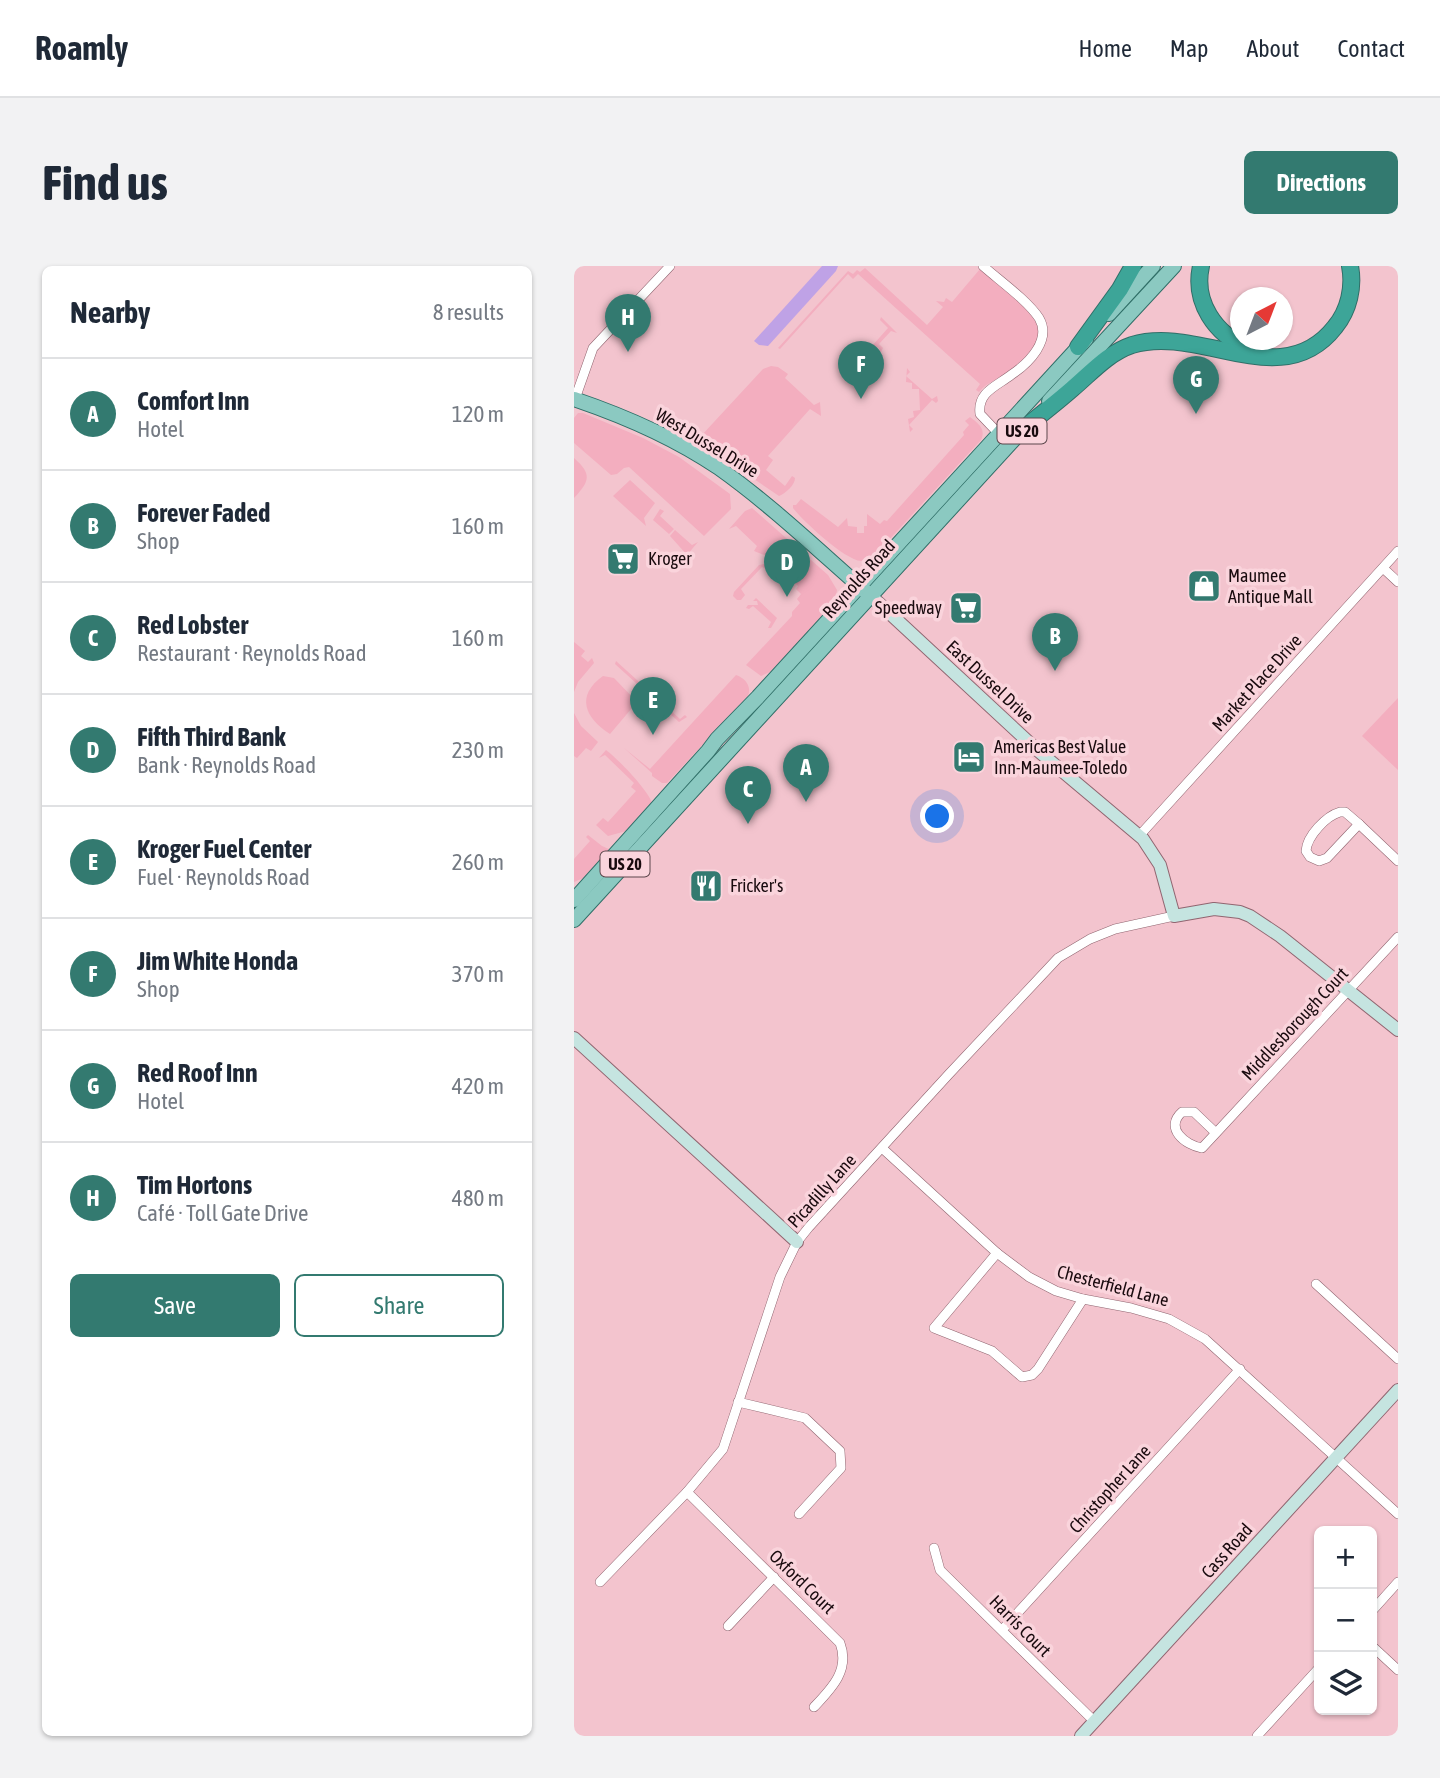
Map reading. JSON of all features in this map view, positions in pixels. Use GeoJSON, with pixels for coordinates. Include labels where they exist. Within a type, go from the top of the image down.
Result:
{"type":"FeatureCollection","features":[{"type":"Feature","properties":{"kind":"highway"},"geometry":{"type":"LineString","coordinates":[[1078,347],[1120,289],[1133,266]]}},
{"type":"Feature","properties":{"kind":"highway"},"geometry":{"type":"LineString","coordinates":[[1200,266],[1201,298],[1221,332],[1252,350],[1281,352],[1308,342],[1332,322],[1343,298],[1346,284],[1345,266]]}},
{"type":"Feature","properties":{"kind":"highway"},"geometry":{"type":"LineString","coordinates":[[1022,430],[1101,363],[1133,345],[1172,341],[1272,358],[1285,357],[1309,349],[1334,329],[1342,318],[1351,290],[1350,266]]}},
{"type":"Feature","properties":{"kind":"main road","name":"Reynolds Road"},"geometry":{"type":"LineString","coordinates":[[574,920],[865,591],[999,434],[1153,266]]}},
{"type":"Feature","properties":{"kind":"main road","name":"Reynolds Road"},"geometry":{"type":"LineString","coordinates":[[574,900],[737,717],[1022,430],[1174,266]]}},
{"type":"Feature","properties":{"kind":"main road","name":"West Dussel Drive"},"geometry":{"type":"LineString","coordinates":[[575,399],[642,425],[716,466],[765,503],[865,591]]}},
{"type":"Feature","properties":{"kind":"street"},"geometry":{"type":"LineString","coordinates":[[575,399],[593,348],[670,266]]}},
{"type":"Feature","properties":{"kind":"street"},"geometry":{"type":"LineString","coordinates":[[983,266],[1033,311],[1043,327],[1044,335],[1037,349],[1014,373],[993,385],[981,400],[980,414],[999,434]]}},
{"type":"Feature","properties":{"kind":"street","name":"Market Place Drive"},"geometry":{"type":"LineString","coordinates":[[1139,836],[1398,551]]}},
{"type":"Feature","properties":{"kind":"street"},"geometry":{"type":"LineString","coordinates":[[1383,568],[1398,582]]}},
{"type":"Feature","properties":{"kind":"street","name":"East Dussel Drive"},"geometry":{"type":"LineString","coordinates":[[865,591],[1035,749],[1139,836],[1160,865],[1174,916]]}},
{"type":"Feature","properties":{"kind":"street"},"geometry":{"type":"LineString","coordinates":[[1359,824],[1327,858],[1318,861],[1306,851],[1307,841],[1333,814],[1345,812],[1359,824],[1398,861]]}},
{"type":"Feature","properties":{"kind":"street"},"geometry":{"type":"LineString","coordinates":[[1174,916],[1214,909],[1250,916],[1273,930],[1398,1030]]}},
{"type":"Feature","properties":{"kind":"street","name":"Picadilly Lane"},"geometry":{"type":"LineString","coordinates":[[600,1582],[687,1492],[723,1449],[766,1313],[797,1242],[1058,958],[1090,939],[1115,929],[1174,916]]}},
{"type":"Feature","properties":{"kind":"street","name":"Middlesborough Court"},"geometry":{"type":"LineString","coordinates":[[1216,1133],[1194,1112],[1182,1112],[1176,1117],[1174,1127],[1179,1135],[1193,1146],[1202,1148],[1216,1133],[1349,989],[1398,937]]}},
{"type":"Feature","properties":{"kind":"street"},"geometry":{"type":"LineString","coordinates":[[574,1038],[797,1242]]}},
{"type":"Feature","properties":{"kind":"street","name":"Chesterfield Lane"},"geometry":{"type":"LineString","coordinates":[[882,1148],[1013,1267],[1041,1284],[1083,1299],[1131,1308],[1169,1319],[1205,1339],[1398,1514]]}},
{"type":"Feature","properties":{"kind":"street"},"geometry":{"type":"LineString","coordinates":[[997,1253],[934,1328],[992,1351],[1022,1377],[1032,1375],[1063,1334],[1083,1299]]}},
{"type":"Feature","properties":{"kind":"street"},"geometry":{"type":"LineString","coordinates":[[1316,1284],[1398,1359]]}},
{"type":"Feature","properties":{"kind":"street","name":"Christopher Lane"},"geometry":{"type":"LineString","coordinates":[[1002,1630],[1240,1369]]}},
{"type":"Feature","properties":{"kind":"street","name":"Cass Road"},"geometry":{"type":"LineString","coordinates":[[1081,1736],[1398,1390]]}},
{"type":"Feature","properties":{"kind":"street"},"geometry":{"type":"LineString","coordinates":[[738,1402],[805,1418],[840,1451],[842,1468],[799,1514]]}},
{"type":"Feature","properties":{"kind":"street","name":"Oxford Court"},"geometry":{"type":"LineString","coordinates":[[687,1492],[836,1637],[843,1652],[842,1671],[814,1707]]}},
{"type":"Feature","properties":{"kind":"street","name":"Harris Court"},"geometry":{"type":"LineString","coordinates":[[934,1548],[940,1570],[1094,1721]]}},
{"type":"Feature","properties":{"kind":"street"},"geometry":{"type":"LineString","coordinates":[[728,1626],[775,1577]]}},
{"type":"Feature","properties":{"kind":"street"},"geometry":{"type":"LineString","coordinates":[[1377,1605],[1398,1582]]}},
{"type":"Feature","properties":{"kind":"street"},"geometry":{"type":"LineString","coordinates":[[1377,1651],[1398,1670]]}},
{"type":"Feature","properties":{"kind":"street"},"geometry":{"type":"LineString","coordinates":[[1257,1736],[1314,1673]]}},
{"type":"Feature","properties":{"kind":"shaded area"},"geometry":{"type":"Polygon","coordinates":[[[822,266],[838,266],[768,346],[754,341],[822,266]]]}},
{"type":"Feature","properties":{"kind":"shaded area"},"geometry":{"type":"Polygon","coordinates":[[[865,268],[927,325],[943,307],[936,301],[944,302],[946,298],[952,302],[980,269],[1032,316],[1039,332],[1036,343],[1019,364],[979,392],[976,390],[980,384],[858,274],[853,279],[848,274],[780,349],[778,348],[848,271],[853,274],[865,268]]]}},
{"type":"Feature","properties":{"kind":"shaded area"},"geometry":{"type":"Polygon","coordinates":[[[881,317],[897,333],[891,331],[879,344],[883,348],[881,352],[878,347],[854,348],[853,354],[849,354],[857,343],[863,347],[867,342],[872,346],[888,328],[880,320],[881,317]]]}},
{"type":"Feature","properties":{"kind":"shaded area"},"geometry":{"type":"Polygon","coordinates":[[[771,366],[788,374],[785,378],[814,405],[820,402],[821,416],[810,409],[768,456],[773,460],[766,470],[785,486],[792,476],[795,478],[790,489],[779,496],[702,444],[701,436],[763,369],[771,366]]]}},
{"type":"Feature","properties":{"kind":"shaded area"},"geometry":{"type":"Polygon","coordinates":[[[906,376],[932,399],[937,396],[938,401],[936,403],[932,400],[909,425],[913,429],[910,432],[908,419],[914,417],[913,411],[920,410],[919,389],[912,389],[912,383],[906,382],[906,376]]]}},
{"type":"Feature","properties":{"kind":"shaded area"},"geometry":{"type":"Polygon","coordinates":[[[578,413],[643,438],[679,457],[730,494],[731,509],[704,536],[629,467],[611,475],[574,443],[574,418],[578,413]]]}},
{"type":"Feature","properties":{"kind":"shaded area"},"geometry":{"type":"Polygon","coordinates":[[[970,417],[982,430],[981,440],[876,554],[867,560],[854,559],[835,547],[793,508],[801,499],[838,527],[847,518],[848,526],[857,527],[857,533],[864,533],[867,514],[880,524],[884,520],[887,521],[964,435],[963,432],[969,425],[965,421],[970,417]]]}},
{"type":"Feature","properties":{"kind":"shaded area"},"geometry":{"type":"Polygon","coordinates":[[[574,458],[584,469],[587,478],[574,498],[574,458]]]}},
{"type":"Feature","properties":{"kind":"shaded area"},"geometry":{"type":"Polygon","coordinates":[[[630,480],[655,503],[644,518],[646,526],[613,496],[630,480]]]}},
{"type":"Feature","properties":{"kind":"shaded area"},"geometry":{"type":"Polygon","coordinates":[[[752,508],[828,575],[837,590],[828,609],[809,632],[770,672],[761,676],[746,665],[792,616],[800,603],[797,599],[801,594],[796,589],[798,586],[772,558],[754,551],[757,546],[736,526],[729,529],[745,511],[752,508]]]}},
{"type":"Feature","properties":{"kind":"shaded area"},"geometry":{"type":"Polygon","coordinates":[[[660,509],[664,511],[660,516],[674,529],[669,534],[653,520],[660,509]]]}},
{"type":"Feature","properties":{"kind":"shaded area"},"geometry":{"type":"Polygon","coordinates":[[[675,530],[692,545],[698,542],[687,555],[670,536],[675,530]]]}},
{"type":"Feature","properties":{"kind":"shaded area"},"geometry":{"type":"Polygon","coordinates":[[[764,564],[768,570],[762,567],[741,589],[745,595],[741,600],[737,600],[733,596],[734,592],[759,565],[764,564]]]}},
{"type":"Feature","properties":{"kind":"shaded area"},"geometry":{"type":"Polygon","coordinates":[[[756,598],[777,618],[771,628],[768,628],[771,622],[753,606],[746,608],[748,605],[758,605],[757,601],[753,601],[756,598]]]}},
{"type":"Feature","properties":{"kind":"shaded area"},"geometry":{"type":"Polygon","coordinates":[[[574,642],[585,651],[581,656],[588,662],[592,658],[594,663],[578,682],[574,692],[574,642]]]}},
{"type":"Feature","properties":{"kind":"shaded area"},"geometry":{"type":"Polygon","coordinates":[[[616,661],[680,719],[685,715],[687,717],[679,722],[615,664],[616,661]]]}},
{"type":"Feature","properties":{"kind":"shaded area"},"geometry":{"type":"Polygon","coordinates":[[[736,675],[747,683],[748,696],[667,783],[662,783],[652,776],[652,773],[624,748],[650,769],[736,675]]]}},
{"type":"Feature","properties":{"kind":"shaded area"},"geometry":{"type":"Polygon","coordinates":[[[603,676],[614,678],[637,702],[610,734],[589,714],[586,699],[594,684],[603,676]]]}},
{"type":"Feature","properties":{"kind":"shaded area"},"geometry":{"type":"Polygon","coordinates":[[[1398,698],[1398,770],[1362,736],[1398,698]]]}},
{"type":"Feature","properties":{"kind":"shaded area"},"geometry":{"type":"Polygon","coordinates":[[[574,713],[581,726],[598,742],[591,751],[586,748],[577,758],[574,756],[574,713]]]}},
{"type":"Feature","properties":{"kind":"shaded area"},"geometry":{"type":"Polygon","coordinates":[[[606,750],[639,783],[652,803],[630,830],[608,836],[596,825],[603,818],[608,822],[636,791],[631,787],[634,783],[605,755],[599,758],[606,750]]]}},
{"type":"Feature","properties":{"kind":"shaded area"},"geometry":{"type":"Polygon","coordinates":[[[588,835],[611,850],[586,877],[574,882],[574,859],[590,841],[586,837],[588,835]]]}},
{"type":"Feature","properties":{"kind":"place","name":"Tim Hortons"},"geometry":{"type":"Point","coordinates":[628,352]}},
{"type":"Feature","properties":{"kind":"place","name":"Jim White Honda"},"geometry":{"type":"Point","coordinates":[861,399]}},
{"type":"Feature","properties":{"kind":"place","name":"Red Roof Inn"},"geometry":{"type":"Point","coordinates":[1196,414]}},
{"type":"Feature","properties":{"kind":"place","name":"Kroger"},"geometry":{"type":"Point","coordinates":[623,559]}},
{"type":"Feature","properties":{"kind":"place","name":"Maumee Antique Mall"},"geometry":{"type":"Point","coordinates":[1204,586]}},
{"type":"Feature","properties":{"kind":"place","name":"Fifth Third Bank"},"geometry":{"type":"Point","coordinates":[787,597]}},
{"type":"Feature","properties":{"kind":"place","name":"Speedway"},"geometry":{"type":"Point","coordinates":[966,608]}},
{"type":"Feature","properties":{"kind":"place","name":"Forever Faded"},"geometry":{"type":"Point","coordinates":[1055,671]}},
{"type":"Feature","properties":{"kind":"place","name":"Kroger Fuel Center"},"geometry":{"type":"Point","coordinates":[653,735]}},
{"type":"Feature","properties":{"kind":"place","name":"Americas Best Value Inn-Maumee-Toledo"},"geometry":{"type":"Point","coordinates":[969,757]}},
{"type":"Feature","properties":{"kind":"place","name":"Comfort Inn"},"geometry":{"type":"Point","coordinates":[806,802]}},
{"type":"Feature","properties":{"kind":"place","name":"Red Lobster"},"geometry":{"type":"Point","coordinates":[748,824]}},
{"type":"Feature","properties":{"kind":"place","name":"Fricker's"},"geometry":{"type":"Point","coordinates":[706,886]}}]}
